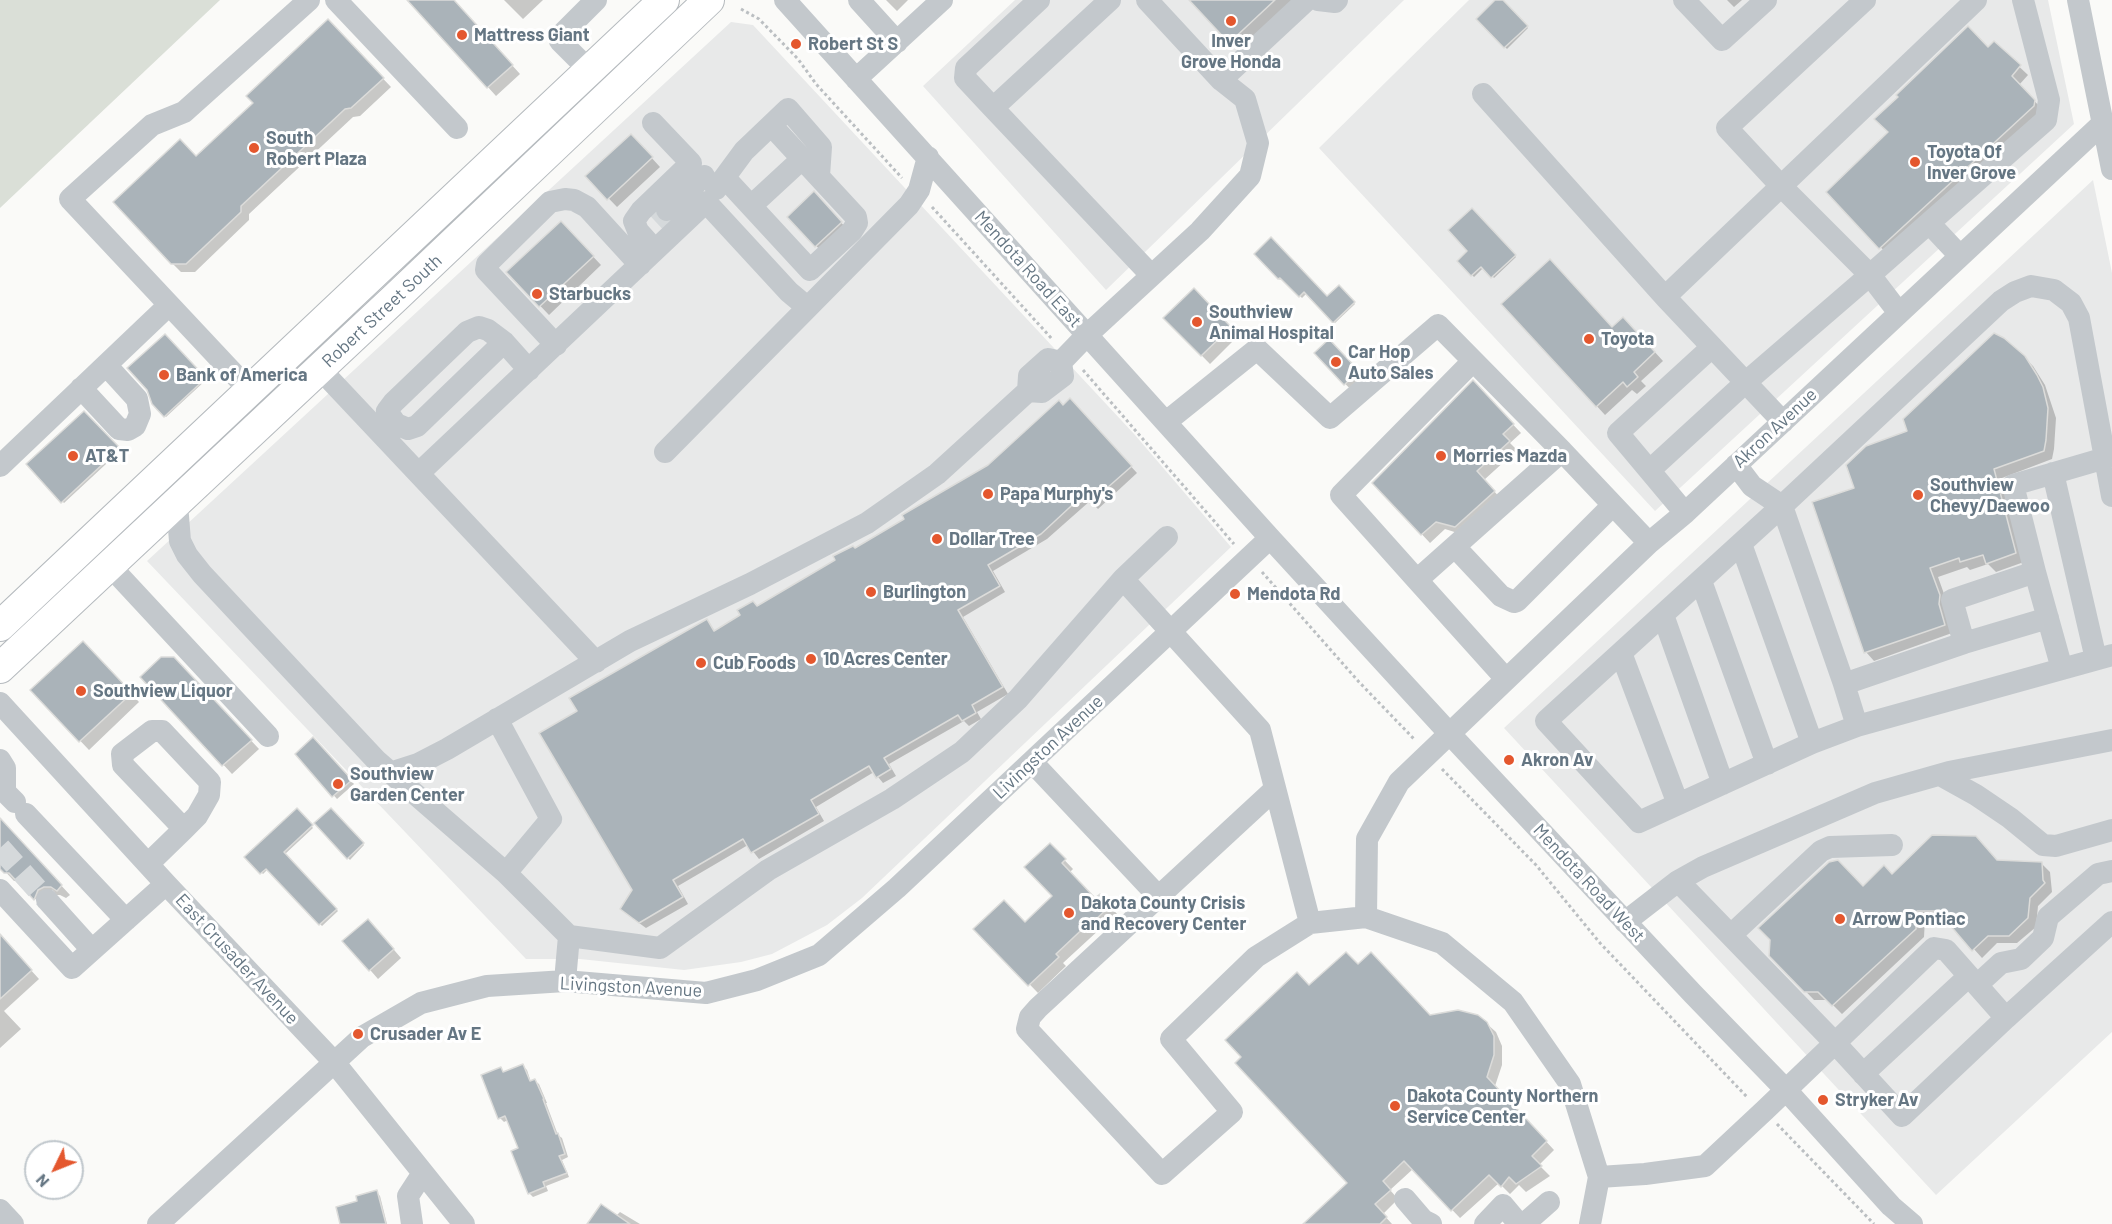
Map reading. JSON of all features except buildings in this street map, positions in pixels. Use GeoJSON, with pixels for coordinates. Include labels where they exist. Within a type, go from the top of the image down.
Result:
{"type":"FeatureCollection","features":[{"type":"Feature","properties":{"kind":"main road","name":"Robert Street South"},"geometry":{"type":"LineString","coordinates":[[0,626],[664,0]]}},
{"type":"Feature","properties":{"kind":"main road","name":"Robert Street South"},"geometry":{"type":"LineString","coordinates":[[0,668],[177,504],[709,0]]}},
{"type":"Feature","properties":{"kind":"main road"},"geometry":{"type":"LineString","coordinates":[[320,324],[316,345],[320,369]]}},
{"type":"Feature","properties":{"kind":"main road"},"geometry":{"type":"LineString","coordinates":[[250,391],[254,405],[250,434]]}},
{"type":"Feature","properties":{"kind":"street"},"geometry":{"type":"LineString","coordinates":[[250,391],[70,199],[152,125],[184,112],[309,0]]}},
{"type":"Feature","properties":{"kind":"street"},"geometry":{"type":"LineString","coordinates":[[336,0],[457,128]]}},
{"type":"Feature","properties":{"kind":"street"},"geometry":{"type":"LineString","coordinates":[[589,70],[560,41],[563,33],[596,0]]}},
{"type":"Feature","properties":{"kind":"street","name":"Mendota Road East"},"geometry":{"type":"LineString","coordinates":[[785,0],[1270,538]]}},
{"type":"Feature","properties":{"kind":"street"},"geometry":{"type":"LineString","coordinates":[[860,0],[897,42]]}},
{"type":"Feature","properties":{"kind":"street"},"geometry":{"type":"LineString","coordinates":[[856,79],[942,0]]}},
{"type":"Feature","properties":{"kind":"street"},"geometry":{"type":"LineString","coordinates":[[1039,0],[966,68],[965,78],[1151,275]]}},
{"type":"Feature","properties":{"kind":"street"},"geometry":{"type":"LineString","coordinates":[[993,108],[1110,0]]}},
{"type":"Feature","properties":{"kind":"street"},"geometry":{"type":"LineString","coordinates":[[390,773],[418,764],[630,641],[750,584],[867,523],[937,474],[1028,391],[1042,392],[1063,376],[1061,362],[1087,335],[1200,231],[1250,176],[1258,143],[1245,99],[1221,80],[1147,0]]}},
{"type":"Feature","properties":{"kind":"street"},"geometry":{"type":"LineString","coordinates":[[1221,80],[1307,0]]}},
{"type":"Feature","properties":{"kind":"street"},"geometry":{"type":"LineString","coordinates":[[1317,0],[1335,2],[1337,0]]}},
{"type":"Feature","properties":{"kind":"street"},"geometry":{"type":"LineString","coordinates":[[1684,0],[1722,40],[1766,0]]}},
{"type":"Feature","properties":{"kind":"street"},"geometry":{"type":"LineString","coordinates":[[1865,0],[1727,128],[1870,275],[1899,313]]}},
{"type":"Feature","properties":{"kind":"street"},"geometry":{"type":"LineString","coordinates":[[1665,297],[1976,0]]}},
{"type":"Feature","properties":{"kind":"street"},"geometry":{"type":"LineString","coordinates":[[1650,471],[1746,382],[1930,224],[2046,120],[2049,100],[2023,0]]}},
{"type":"Feature","properties":{"kind":"street"},"geometry":{"type":"LineString","coordinates":[[2078,0],[2112,169]]}},
{"type":"Feature","properties":{"kind":"street"},"geometry":{"type":"LineString","coordinates":[[1483,94],[1665,297],[1783,422]]}},
{"type":"Feature","properties":{"kind":"street"},"geometry":{"type":"LineString","coordinates":[[419,473],[556,345],[652,236],[788,109],[821,147],[819,176]]}},
{"type":"Feature","properties":{"kind":"street"},"geometry":{"type":"LineString","coordinates":[[653,123],[708,182],[789,292],[807,307]]}},
{"type":"Feature","properties":{"kind":"street","name":"Akron Avenue"},"geometry":{"type":"LineString","coordinates":[[1366,917],[1367,839],[1399,782],[1649,543],[1685,513],[2102,124]]}},
{"type":"Feature","properties":{"kind":"street"},"geometry":{"type":"LineString","coordinates":[[708,182],[751,206],[810,270],[852,231],[857,223],[856,217],[771,125]]}},
{"type":"Feature","properties":{"kind":"street"},"geometry":{"type":"LineString","coordinates":[[665,452],[915,199],[928,157]]}},
{"type":"Feature","properties":{"kind":"street"},"geometry":{"type":"LineString","coordinates":[[751,206],[803,158]]}},
{"type":"Feature","properties":{"kind":"street"},"geometry":{"type":"LineString","coordinates":[[652,236],[634,221],[641,211],[708,182]]}},
{"type":"Feature","properties":{"kind":"street"},"geometry":{"type":"LineString","coordinates":[[652,236],[708,182]]}},
{"type":"Feature","properties":{"kind":"street"},"geometry":{"type":"LineString","coordinates":[[556,345],[486,270],[487,264],[550,202],[566,199],[574,200],[652,236]]}},
{"type":"Feature","properties":{"kind":"street"},"geometry":{"type":"LineString","coordinates":[[1930,224],[1960,256]]}},
{"type":"Feature","properties":{"kind":"street"},"geometry":{"type":"LineString","coordinates":[[2054,473],[2104,657],[1857,726],[1812,743],[1639,822],[1546,722],[2001,301],[2015,292],[2031,286],[2054,290],[2071,303],[2079,318],[2109,457],[2112,496]]}},
{"type":"Feature","properties":{"kind":"street"},"geometry":{"type":"LineString","coordinates":[[0,466],[170,305]]}},
{"type":"Feature","properties":{"kind":"street"},"geometry":{"type":"LineString","coordinates":[[1166,422],[1257,349],[1330,418],[1438,324],[1649,543]]}},
{"type":"Feature","properties":{"kind":"street"},"geometry":{"type":"LineString","coordinates":[[504,342],[417,426],[408,429],[396,424],[387,411],[467,332],[479,327],[488,330],[504,342],[529,370]]}},
{"type":"Feature","properties":{"kind":"street"},"geometry":{"type":"LineString","coordinates":[[1685,513],[1618,433],[1712,347]]}},
{"type":"Feature","properties":{"kind":"street"},"geometry":{"type":"LineString","coordinates":[[1473,361],[1341,495],[1506,679]]}},
{"type":"Feature","properties":{"kind":"street"},"geometry":{"type":"LineString","coordinates":[[320,369],[596,662]]}},
{"type":"Feature","properties":{"kind":"street"},"geometry":{"type":"LineString","coordinates":[[95,375],[137,399],[140,409],[139,419],[135,426],[128,430],[119,429],[95,375]]}},
{"type":"Feature","properties":{"kind":"street"},"geometry":{"type":"LineString","coordinates":[[429,413],[455,440]]}},
{"type":"Feature","properties":{"kind":"street"},"geometry":{"type":"LineString","coordinates":[[1418,580],[1562,451]]}},
{"type":"Feature","properties":{"kind":"street"},"geometry":{"type":"LineString","coordinates":[[2062,669],[2013,485],[2109,457]]}},
{"type":"Feature","properties":{"kind":"street"},"geometry":{"type":"LineString","coordinates":[[1736,465],[1752,486],[1782,506],[1857,726]]}},
{"type":"Feature","properties":{"kind":"street"},"geometry":{"type":"LineString","coordinates":[[177,504],[180,541],[187,555],[263,641],[390,773],[506,873],[569,936],[660,948],[768,870],[892,799],[962,752],[1018,699],[1123,579],[1167,537]]}},
{"type":"Feature","properties":{"kind":"street"},"geometry":{"type":"LineString","coordinates":[[1455,547],[1501,596],[1514,602],[1613,505]]}},
{"type":"Feature","properties":{"kind":"street","name":"Livingston Avenue"},"geometry":{"type":"LineString","coordinates":[[158,1224],[362,1037],[421,1003],[488,986],[565,981],[706,993],[757,980],[819,955],[897,888],[1270,538]]}},
{"type":"Feature","properties":{"kind":"street","name":"Mendota Road West"},"geometry":{"type":"LineString","coordinates":[[1270,538],[1625,922],[1786,1090],[1891,1206],[1912,1224]]}},
{"type":"Feature","properties":{"kind":"street"},"geometry":{"type":"LineString","coordinates":[[1741,544],[1812,743]]}},
{"type":"Feature","properties":{"kind":"street"},"geometry":{"type":"LineString","coordinates":[[110,566],[268,736]]}},
{"type":"Feature","properties":{"kind":"street"},"geometry":{"type":"LineString","coordinates":[[1964,643],[1953,600],[2035,572]]}},
{"type":"Feature","properties":{"kind":"street"},"geometry":{"type":"LineString","coordinates":[[1123,579],[1260,730],[1310,923]]}},
{"type":"Feature","properties":{"kind":"street"},"geometry":{"type":"LineString","coordinates":[[1701,581],[1767,764]]}},
{"type":"Feature","properties":{"kind":"street"},"geometry":{"type":"LineString","coordinates":[[1663,615],[1723,784]]}},
{"type":"Feature","properties":{"kind":"street"},"geometry":{"type":"LineString","coordinates":[[1844,684],[1964,643],[2048,618]]}},
{"type":"Feature","properties":{"kind":"street"},"geometry":{"type":"LineString","coordinates":[[1621,653],[1678,804]]}},
{"type":"Feature","properties":{"kind":"street","name":"East Crusader Avenue"},"geometry":{"type":"LineString","coordinates":[[0,703],[334,1062],[464,1224]]}},
{"type":"Feature","properties":{"kind":"street"},"geometry":{"type":"LineString","coordinates":[[497,720],[551,819],[506,873]]}},
{"type":"Feature","properties":{"kind":"street"},"geometry":{"type":"LineString","coordinates":[[1625,922],[1678,881],[1703,867],[1875,793],[1940,774],[2112,740]]}},
{"type":"Feature","properties":{"kind":"street"},"geometry":{"type":"LineString","coordinates":[[0,760],[5,768],[5,792],[126,920]]}},
{"type":"Feature","properties":{"kind":"street"},"geometry":{"type":"LineString","coordinates":[[1032,762],[1158,896]]}},
{"type":"Feature","properties":{"kind":"street"},"geometry":{"type":"LineString","coordinates":[[1940,774],[2010,818],[2043,845],[2055,846],[2112,830]]}},
{"type":"Feature","properties":{"kind":"street"},"geometry":{"type":"LineString","coordinates":[[1275,789],[1030,1017],[1027,1029],[1162,1174],[1232,1112],[1171,1039],[1256,957],[1310,923],[1366,917],[1442,943],[1513,1002],[1570,1084],[1599,1177],[1590,1224]]}},
{"type":"Feature","properties":{"kind":"street"},"geometry":{"type":"LineString","coordinates":[[148,864],[184,829]]}},
{"type":"Feature","properties":{"kind":"street"},"geometry":{"type":"LineString","coordinates":[[1731,935],[1821,851],[1836,846],[1892,845]]}},
{"type":"Feature","properties":{"kind":"street"},"geometry":{"type":"LineString","coordinates":[[1863,1074],[1973,981],[2001,963],[2021,959],[2043,938],[2048,917],[2098,874],[2112,871]]}},
{"type":"Feature","properties":{"kind":"street"},"geometry":{"type":"LineString","coordinates":[[1678,881],[1835,1043],[1902,1116],[2112,922]]}},
{"type":"Feature","properties":{"kind":"street"},"geometry":{"type":"LineString","coordinates":[[0,890],[72,968],[166,884]]}},
{"type":"Feature","properties":{"kind":"street"},"geometry":{"type":"LineString","coordinates":[[47,900],[92,950]]}},
{"type":"Feature","properties":{"kind":"street"},"geometry":{"type":"LineString","coordinates":[[565,981],[569,936]]}},
{"type":"Feature","properties":{"kind":"street"},"geometry":{"type":"LineString","coordinates":[[1599,1177],[1705,1166],[1934,948],[1946,950],[2006,1018]]}},
{"type":"Feature","properties":{"kind":"street"},"geometry":{"type":"LineString","coordinates":[[412,1224],[408,1196],[423,1173]]}},
{"type":"Feature","properties":{"kind":"street"},"geometry":{"type":"LineString","coordinates":[[1406,1199],[1423,1220],[1431,1224]]}},
{"type":"Feature","properties":{"kind":"street"},"geometry":{"type":"LineString","coordinates":[[1485,1224],[1503,1205],[1521,1224],[1549,1202]]}},
{"type":"Feature","properties":{"kind":"street"},"geometry":{"type":"LineString","coordinates":[[0,1210],[13,1224]]}},
{"type":"Feature","properties":{"kind":"path"},"geometry":{"type":"LineString","coordinates":[[741,9],[759,18],[909,185]]}},
{"type":"Feature","properties":{"kind":"path"},"geometry":{"type":"LineString","coordinates":[[926,200],[1040,327]]}},
{"type":"Feature","properties":{"kind":"path"},"geometry":{"type":"LineString","coordinates":[[1093,381],[1232,543]]}},
{"type":"Feature","properties":{"kind":"path"},"geometry":{"type":"LineString","coordinates":[[1271,581],[1359,682],[1412,737]]}},
{"type":"Feature","properties":{"kind":"path"},"geometry":{"type":"LineString","coordinates":[[1445,772],[1536,865],[1600,943],[1742,1094]]}},
{"type":"Feature","properties":{"kind":"path"},"geometry":{"type":"LineString","coordinates":[[1780,1127],[1874,1224]]}},
{"type":"Feature","properties":{"kind":"shaded area"},"geometry":{"type":"Polygon","coordinates":[[[0,0],[220,0],[0,208],[0,0]]]}},
{"type":"Feature","properties":{"kind":"shaded area"},"geometry":{"type":"Polygon","coordinates":[[[1015,0],[1404,0],[1106,290],[923,86],[1015,0]]]}},
{"type":"Feature","properties":{"kind":"shaded area"},"geometry":{"type":"Polygon","coordinates":[[[1469,0],[2048,0],[2074,124],[1655,511],[1319,148],[1469,0]]]}},
{"type":"Feature","properties":{"kind":"shaded area","name":"10 Acres Center"},"geometry":{"type":"Polygon","coordinates":[[[731,22],[753,25],[1135,435],[1231,547],[862,898],[827,925],[772,954],[741,962],[684,970],[580,959],[526,959],[147,561],[731,22]]]}},
{"type":"Feature","properties":{"kind":"shaded area"},"geometry":{"type":"Polygon","coordinates":[[[2093,180],[2112,273],[2112,1032],[1936,1195],[1504,728],[2093,180]]]}},
{"type":"Feature","properties":{"kind":"tunnel"},"geometry":{"type":"LineString","coordinates":[[655,221],[667,210]]}},
{"type":"Feature","properties":{"kind":"tunnel"},"geometry":{"type":"LineString","coordinates":[[0,848],[47,900]]}},
{"type":"Feature","properties":{"kind":"place","name":"Inver Grove Honda"},"geometry":{"type":"Point","coordinates":[1231,21]}},
{"type":"Feature","properties":{"kind":"place","name":"Mattress Giant"},"geometry":{"type":"Point","coordinates":[462,35]}},
{"type":"Feature","properties":{"kind":"place","name":"Robert St S"},"geometry":{"type":"Point","coordinates":[796,44]}},
{"type":"Feature","properties":{"kind":"place","name":"South Robert Plaza"},"geometry":{"type":"Point","coordinates":[254,148]}},
{"type":"Feature","properties":{"kind":"place","name":"Toyota Of Inver Grove"},"geometry":{"type":"Point","coordinates":[1915,162]}},
{"type":"Feature","properties":{"kind":"place","name":"Starbucks"},"geometry":{"type":"Point","coordinates":[537,294]}},
{"type":"Feature","properties":{"kind":"place","name":"Southview Animal Hospital"},"geometry":{"type":"Point","coordinates":[1197,322]}},
{"type":"Feature","properties":{"kind":"place","name":"Toyota"},"geometry":{"type":"Point","coordinates":[1589,339]}},
{"type":"Feature","properties":{"kind":"place","name":"Car Hop Auto Sales"},"geometry":{"type":"Point","coordinates":[1336,362]}},
{"type":"Feature","properties":{"kind":"place","name":"Bank of America"},"geometry":{"type":"Point","coordinates":[164,375]}},
{"type":"Feature","properties":{"kind":"place","name":"AT&T"},"geometry":{"type":"Point","coordinates":[73,456]}},
{"type":"Feature","properties":{"kind":"place","name":"Morries Mazda"},"geometry":{"type":"Point","coordinates":[1441,456]}},
{"type":"Feature","properties":{"kind":"place","name":"Papa Murphy's"},"geometry":{"type":"Point","coordinates":[988,494]}},
{"type":"Feature","properties":{"kind":"place","name":"Southview Chevy/Daewoo"},"geometry":{"type":"Point","coordinates":[1918,495]}},
{"type":"Feature","properties":{"kind":"place","name":"Dollar Tree"},"geometry":{"type":"Point","coordinates":[937,539]}},
{"type":"Feature","properties":{"kind":"place","name":"Burlington"},"geometry":{"type":"Point","coordinates":[871,592]}},
{"type":"Feature","properties":{"kind":"place","name":"Mendota Rd"},"geometry":{"type":"Point","coordinates":[1235,594]}},
{"type":"Feature","properties":{"kind":"place","name":"10 Acres Center"},"geometry":{"type":"Point","coordinates":[811,659]}},
{"type":"Feature","properties":{"kind":"place","name":"Cub Foods"},"geometry":{"type":"Point","coordinates":[701,663]}},
{"type":"Feature","properties":{"kind":"place","name":"Southview Liquor"},"geometry":{"type":"Point","coordinates":[81,691]}},
{"type":"Feature","properties":{"kind":"place","name":"Akron Av"},"geometry":{"type":"Point","coordinates":[1509,760]}},
{"type":"Feature","properties":{"kind":"place","name":"Southview Garden Center"},"geometry":{"type":"Point","coordinates":[338,784]}},
{"type":"Feature","properties":{"kind":"place","name":"Dakota County Crisis and Recovery Center"},"geometry":{"type":"Point","coordinates":[1069,913]}},
{"type":"Feature","properties":{"kind":"place","name":"Arrow Pontiac"},"geometry":{"type":"Point","coordinates":[1840,919]}},
{"type":"Feature","properties":{"kind":"place","name":"Crusader Av E"},"geometry":{"type":"Point","coordinates":[358,1034]}},
{"type":"Feature","properties":{"kind":"place","name":"Stryker Av"},"geometry":{"type":"Point","coordinates":[1823,1100]}},
{"type":"Feature","properties":{"kind":"place","name":"Dakota County Northern Service Center"},"geometry":{"type":"Point","coordinates":[1395,1106]}}]}
